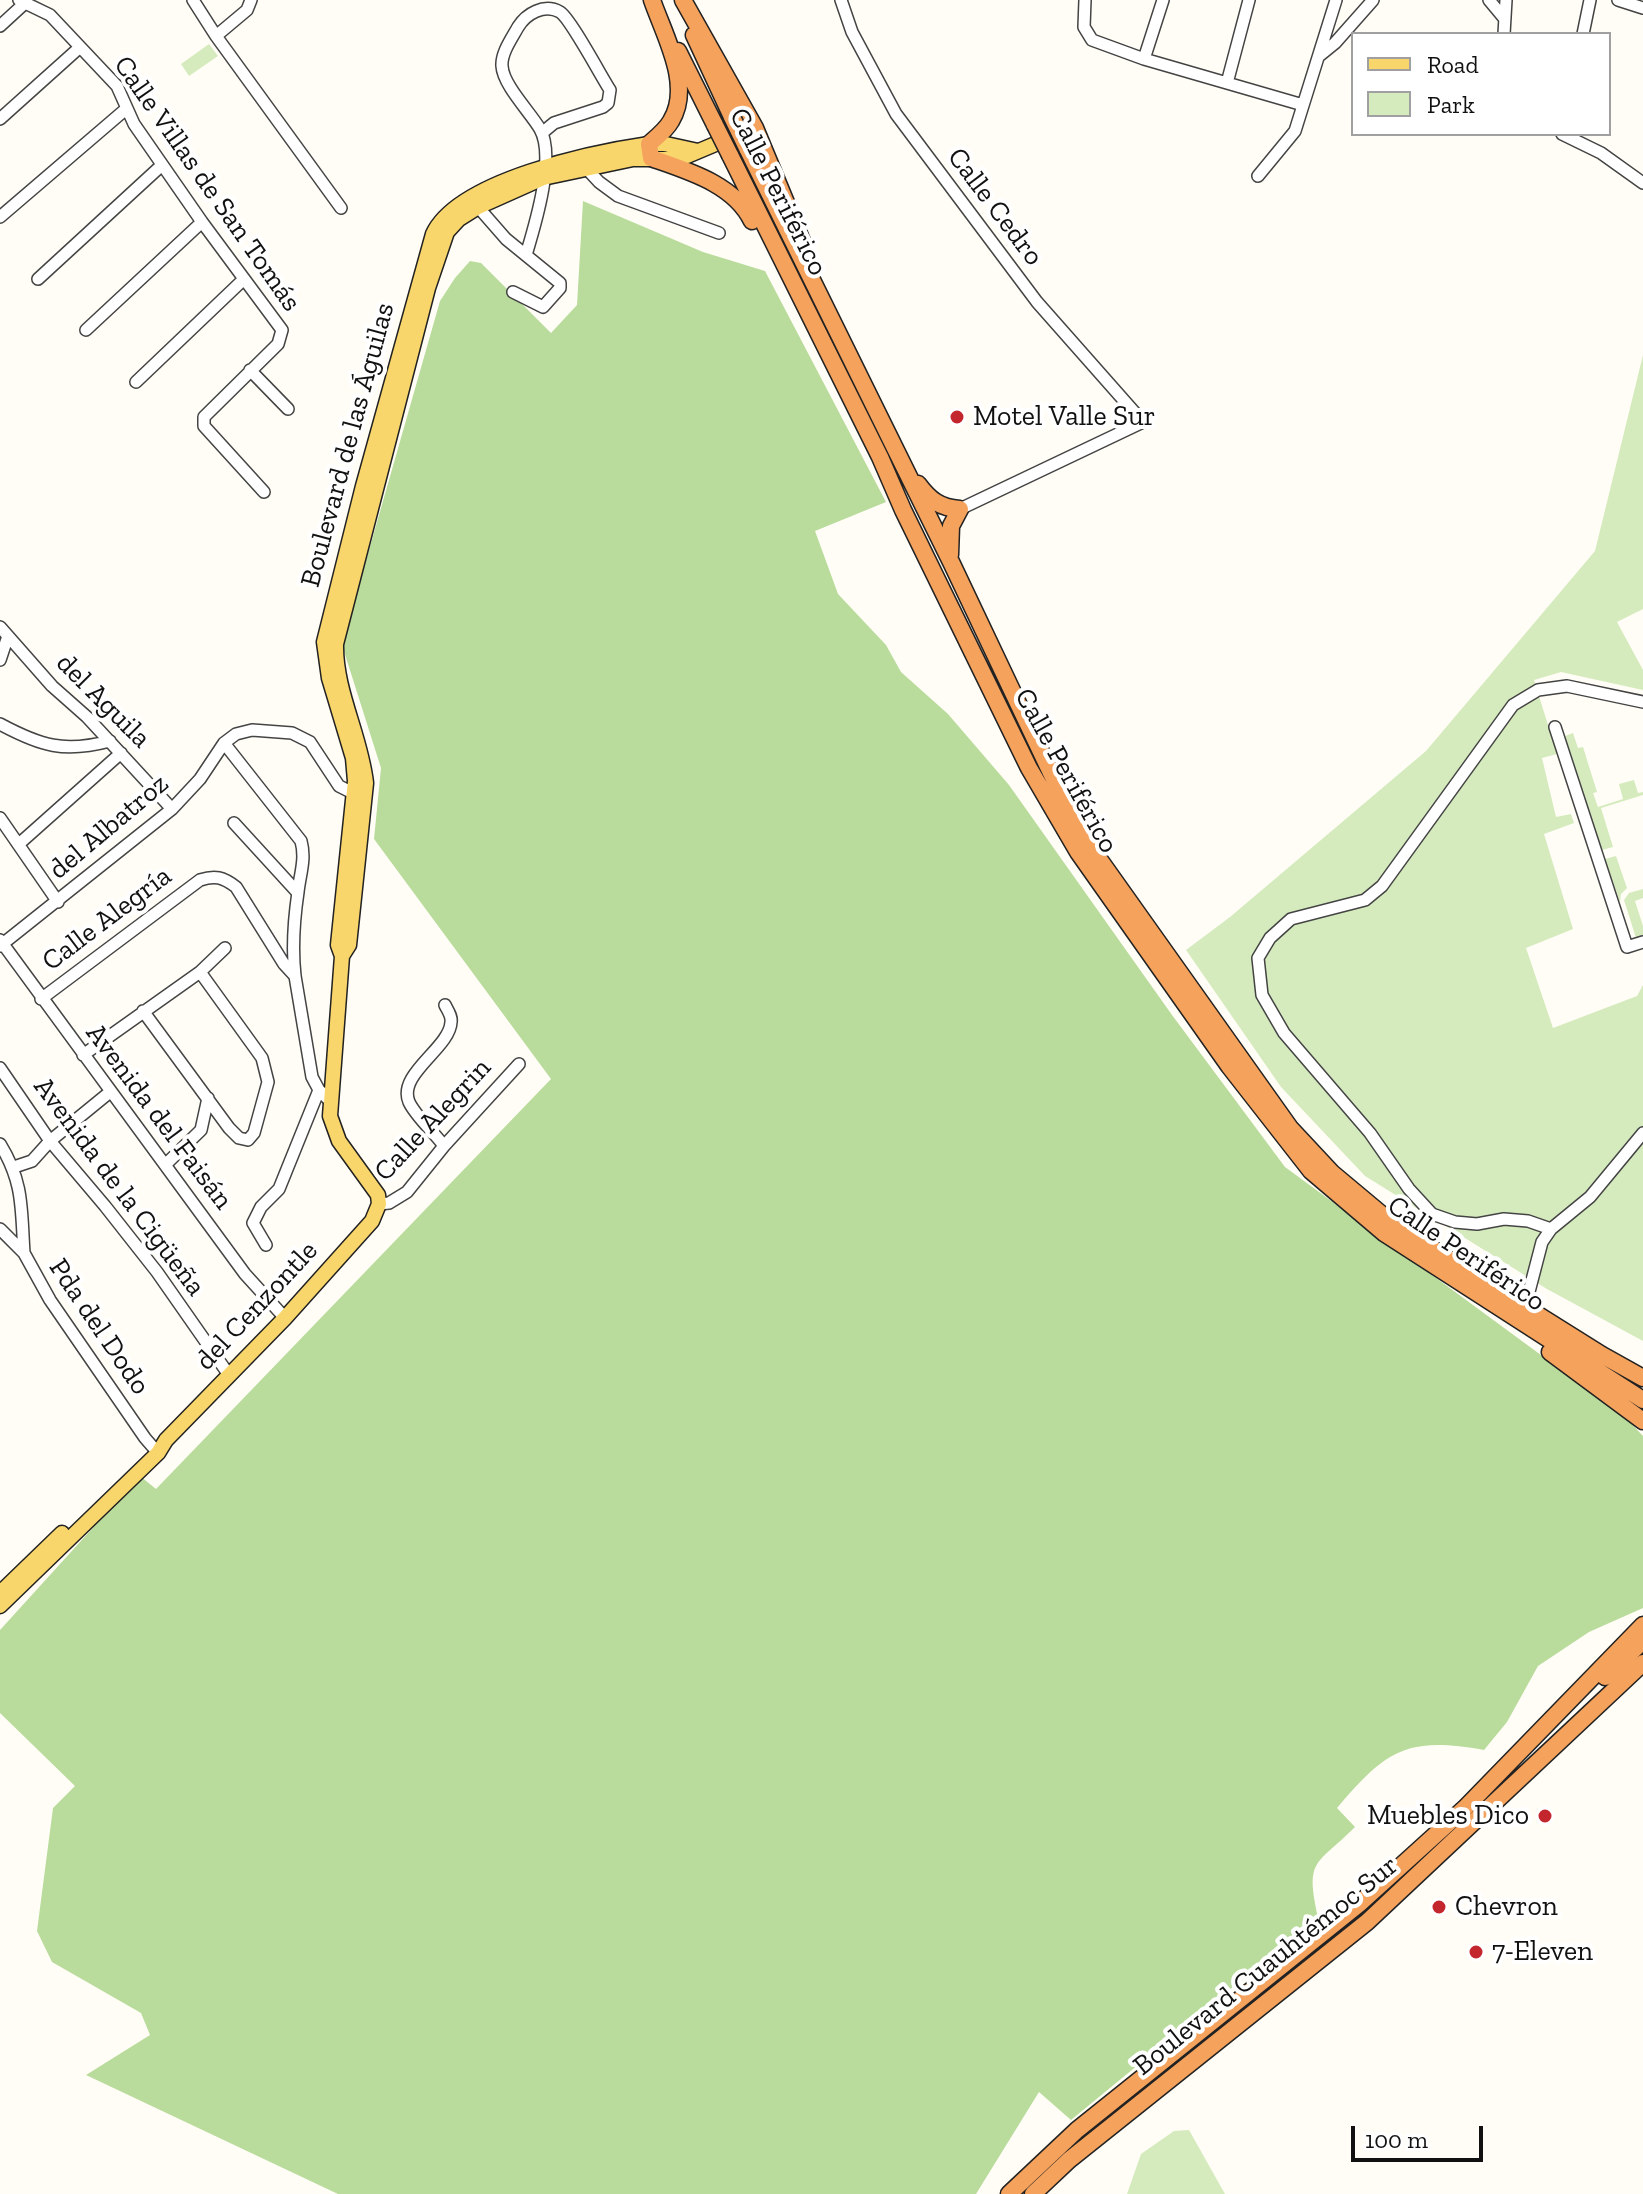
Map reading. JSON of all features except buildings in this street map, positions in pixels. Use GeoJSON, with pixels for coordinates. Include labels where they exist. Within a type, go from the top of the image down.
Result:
{"type":"FeatureCollection","features":[{"type":"Feature","properties":{"kind":"highway","name":"Calle Periférico"},"geometry":{"type":"LineString","coordinates":[[652,0],[880,457],[1012,735],[1078,852],[1229,1066],[1311,1171],[1384,1233],[1643,1400]]}},
{"type":"Feature","properties":{"kind":"highway"},"geometry":{"type":"LineString","coordinates":[[652,0],[678,79],[679,94],[671,121],[650,151],[728,192],[745,207],[771,255],[784,262]]}},
{"type":"Feature","properties":{"kind":"highway","name":"Calle Periférico"},"geometry":{"type":"LineString","coordinates":[[680,0],[820,300],[952,564],[1071,815],[1089,845],[1290,1128],[1332,1173],[1393,1224],[1643,1378]]}},
{"type":"Feature","properties":{"kind":"highway"},"geometry":{"type":"LineString","coordinates":[[680,0],[755,128],[813,267],[820,300]]}},
{"type":"Feature","properties":{"kind":"highway"},"geometry":{"type":"LineString","coordinates":[[903,468],[934,503],[960,509],[949,534],[952,564]]}},
{"type":"Feature","properties":{"kind":"highway"},"geometry":{"type":"LineString","coordinates":[[1504,1312],[1533,1339],[1643,1421]]}},
{"type":"Feature","properties":{"kind":"highway","name":"Boulevard Cuauhtémoc Sur"},"geometry":{"type":"LineString","coordinates":[[1009,2194],[1056,2148],[1359,1904],[1465,1808],[1643,1625]]}},
{"type":"Feature","properties":{"kind":"highway"},"geometry":{"type":"LineString","coordinates":[[1537,1763],[1544,1744],[1643,1641]]}},
{"type":"Feature","properties":{"kind":"highway"},"geometry":{"type":"LineString","coordinates":[[1517,1754],[1544,1744],[1643,1656]]}},
{"type":"Feature","properties":{"kind":"highway","name":"Boulevard Cuauhtémoc Sur"},"geometry":{"type":"LineString","coordinates":[[1033,2194],[1130,2110],[1367,1922],[1643,1663]]}},
{"type":"Feature","properties":{"kind":"main road","name":"Boulevard de las Águilas"},"geometry":{"type":"LineString","coordinates":[[342,956],[338,945],[353,793],[353,758],[329,678],[324,642],[363,486],[433,234],[443,218],[456,207],[544,172],[650,151],[675,159],[755,128]]}},
{"type":"Feature","properties":{"kind":"main road","name":"Boulevard de las Águilas"},"geometry":{"type":"LineString","coordinates":[[379,1204],[374,1187],[339,1141],[324,1096],[342,956],[349,945],[366,783],[363,760],[339,677],[337,633],[428,288],[451,225],[544,172],[586,168],[650,151]]}},
{"type":"Feature","properties":{"kind":"main road","name":"del Cenzontle"},"geometry":{"type":"LineString","coordinates":[[159,1447],[285,1318],[372,1221],[379,1204]]}},
{"type":"Feature","properties":{"kind":"main road"},"geometry":{"type":"LineString","coordinates":[[0,1593],[159,1447]]}},
{"type":"Feature","properties":{"kind":"main road"},"geometry":{"type":"LineString","coordinates":[[0,1605],[159,1447]]}},
{"type":"Feature","properties":{"kind":"street"},"geometry":{"type":"LineString","coordinates":[[193,0],[341,208]]}},
{"type":"Feature","properties":{"kind":"street"},"geometry":{"type":"LineString","coordinates":[[216,36],[247,10],[251,0]]}},
{"type":"Feature","properties":{"kind":"street","name":"Calle Cedro"},"geometry":{"type":"LineString","coordinates":[[841,0],[852,32],[896,114],[1037,302],[1143,422],[960,509]]}},
{"type":"Feature","properties":{"kind":"street"},"geometry":{"type":"LineString","coordinates":[[1085,0],[1086,34],[1092,40],[1144,59],[1303,105]]}},
{"type":"Feature","properties":{"kind":"street"},"geometry":{"type":"LineString","coordinates":[[1144,59],[1163,0]]}},
{"type":"Feature","properties":{"kind":"street"},"geometry":{"type":"LineString","coordinates":[[1227,83],[1249,0]]}},
{"type":"Feature","properties":{"kind":"street"},"geometry":{"type":"LineString","coordinates":[[1258,176],[1295,131],[1336,0]]}},
{"type":"Feature","properties":{"kind":"street"},"geometry":{"type":"LineString","coordinates":[[1318,57],[1335,43],[1373,0]]}},
{"type":"Feature","properties":{"kind":"street"},"geometry":{"type":"LineString","coordinates":[[1489,0],[1504,18]]}},
{"type":"Feature","properties":{"kind":"street"},"geometry":{"type":"LineString","coordinates":[[1504,32],[1506,0]]}},
{"type":"Feature","properties":{"kind":"street"},"geometry":{"type":"LineString","coordinates":[[1583,32],[1590,0]]}},
{"type":"Feature","properties":{"kind":"street"},"geometry":{"type":"LineString","coordinates":[[1618,0],[1643,8]]}},
{"type":"Feature","properties":{"kind":"street"},"geometry":{"type":"LineString","coordinates":[[0,26],[22,1]]}},
{"type":"Feature","properties":{"kind":"street","name":"Calle Villas de San Tomás"},"geometry":{"type":"LineString","coordinates":[[22,1],[50,15],[117,86],[126,109],[162,165],[282,330],[278,344],[250,370]]}},
{"type":"Feature","properties":{"kind":"street"},"geometry":{"type":"LineString","coordinates":[[526,255],[535,226],[544,172],[542,133],[505,77],[501,65],[505,50],[524,17],[533,11],[557,11],[564,16],[610,90],[608,103],[603,107],[554,123],[542,133]]}},
{"type":"Feature","properties":{"kind":"street"},"geometry":{"type":"LineString","coordinates":[[0,119],[79,48]]}},
{"type":"Feature","properties":{"kind":"street"},"geometry":{"type":"LineString","coordinates":[[0,217],[126,109]]}},
{"type":"Feature","properties":{"kind":"street"},"geometry":{"type":"LineString","coordinates":[[1567,136],[1642,177]]}},
{"type":"Feature","properties":{"kind":"street"},"geometry":{"type":"LineString","coordinates":[[38,279],[162,165]]}},
{"type":"Feature","properties":{"kind":"street"},"geometry":{"type":"LineString","coordinates":[[586,168],[618,196],[719,233]]}},
{"type":"Feature","properties":{"kind":"street"},"geometry":{"type":"LineString","coordinates":[[478,207],[506,239],[558,279],[560,288],[543,307],[513,292]]}},
{"type":"Feature","properties":{"kind":"street"},"geometry":{"type":"LineString","coordinates":[[86,330],[202,222]]}},
{"type":"Feature","properties":{"kind":"street"},"geometry":{"type":"LineString","coordinates":[[136,382],[244,279]]}},
{"type":"Feature","properties":{"kind":"street"},"geometry":{"type":"LineString","coordinates":[[264,492],[204,426],[207,412],[250,370],[288,409]]}},
{"type":"Feature","properties":{"kind":"street"},"geometry":{"type":"LineString","coordinates":[[0,660],[4,632]]}},
{"type":"Feature","properties":{"kind":"street","name":"del Aguila"},"geometry":{"type":"LineString","coordinates":[[4,632],[172,809]]}},
{"type":"Feature","properties":{"kind":"street"},"geometry":{"type":"LineString","coordinates":[[1551,1229],[1528,1221],[1504,1219],[1477,1224],[1455,1222],[1432,1214],[1409,1189],[1370,1133],[1284,1033],[1262,995],[1258,958],[1270,938],[1291,919],[1365,900],[1382,886],[1513,705],[1538,690],[1567,686],[1643,702]]}},
{"type":"Feature","properties":{"kind":"street"},"geometry":{"type":"LineString","coordinates":[[0,724],[28,739],[57,748],[87,747],[110,741]]}},
{"type":"Feature","properties":{"kind":"street"},"geometry":{"type":"LineString","coordinates":[[1555,727],[1627,947],[1643,942]]}},
{"type":"Feature","properties":{"kind":"street"},"geometry":{"type":"LineString","coordinates":[[266,1245],[253,1223],[255,1216],[279,1189],[324,1096],[312,1077],[293,959],[298,893],[305,854],[301,841],[224,743],[236,734],[252,730],[292,733],[310,742],[339,786],[353,793]]}},
{"type":"Feature","properties":{"kind":"street","name":"del Albatroz"},"geometry":{"type":"LineString","coordinates":[[1,944],[172,809],[200,779],[224,743]]}},
{"type":"Feature","properties":{"kind":"street"},"geometry":{"type":"LineString","coordinates":[[20,843],[121,753]]}},
{"type":"Feature","properties":{"kind":"street"},"geometry":{"type":"LineString","coordinates":[[0,818],[58,902]]}},
{"type":"Feature","properties":{"kind":"street"},"geometry":{"type":"LineString","coordinates":[[234,823],[298,893]]}},
{"type":"Feature","properties":{"kind":"street","name":"Calle Alegría"},"geometry":{"type":"LineString","coordinates":[[41,999],[200,880],[212,876],[226,879],[236,887],[284,964],[295,976]]}},
{"type":"Feature","properties":{"kind":"street","name":"Avenida del Faisán"},"geometry":{"type":"LineString","coordinates":[[1,944],[245,1274],[285,1318]]}},
{"type":"Feature","properties":{"kind":"street"},"geometry":{"type":"LineString","coordinates":[[83,1055],[200,972],[225,948]]}},
{"type":"Feature","properties":{"kind":"street"},"geometry":{"type":"LineString","coordinates":[[143,1011],[239,1138],[248,1140],[254,1133],[268,1082],[262,1058],[200,972]]}},
{"type":"Feature","properties":{"kind":"street"},"geometry":{"type":"LineString","coordinates":[[444,1146],[409,1102],[407,1090],[413,1077],[450,1031],[452,1019],[445,1005]]}},
{"type":"Feature","properties":{"kind":"street","name":"Calle Alegrin"},"geometry":{"type":"LineString","coordinates":[[379,1204],[389,1203],[407,1192],[444,1146],[519,1064]]}},
{"type":"Feature","properties":{"kind":"street","name":"Avenida de la Cigüeña"},"geometry":{"type":"LineString","coordinates":[[0,1068],[50,1141],[157,1272],[229,1375]]}},
{"type":"Feature","properties":{"kind":"street"},"geometry":{"type":"LineString","coordinates":[[14,1167],[32,1161],[50,1141],[110,1092]]}},
{"type":"Feature","properties":{"kind":"street"},"geometry":{"type":"LineString","coordinates":[[165,1165],[201,1130],[208,1098]]}},
{"type":"Feature","properties":{"kind":"street"},"geometry":{"type":"LineString","coordinates":[[1525,1307],[1542,1242],[1551,1229],[1590,1197],[1643,1133]]}},
{"type":"Feature","properties":{"kind":"street"},"geometry":{"type":"LineString","coordinates":[[0,1144],[14,1167],[20,1186],[24,1253]]}},
{"type":"Feature","properties":{"kind":"street","name":"Pda del Dodo"},"geometry":{"type":"LineString","coordinates":[[0,1229],[24,1253],[50,1300],[159,1447]]}},
{"type":"Feature","properties":{"kind":"green space"},"geometry":{"type":"Polygon","coordinates":[[[209,44],[218,56],[189,76],[181,64],[209,44]]]}},
{"type":"Feature","properties":{"kind":"green space"},"geometry":{"type":"Polygon","coordinates":[[[583,201],[703,252],[765,271],[886,502],[815,531],[838,594],[886,645],[901,672],[948,714],[1009,785],[1172,1015],[1285,1167],[1624,1416],[1643,1436],[1643,1608],[1589,1632],[1538,1666],[1507,1722],[1484,1750],[1458,1746],[1417,1747],[1400,1752],[1370,1772],[1337,1808],[1355,1827],[1317,1864],[1313,1884],[1318,1917],[1071,2120],[1039,2092],[976,2194],[338,2194],[86,2075],[150,2035],[141,2013],[52,1962],[37,1931],[53,1808],[75,1786],[0,1713],[0,1630],[140,1476],[156,1489],[551,1079],[374,839],[381,768],[342,645],[440,301],[470,261],[481,263],[551,333],[577,305],[583,201]]]}},
{"type":"Feature","properties":{"kind":"green space"},"geometry":{"type":"Polygon","coordinates":[[[1643,355],[1643,609],[1617,622],[1643,670],[1643,690],[1561,672],[1534,680],[1557,754],[1542,758],[1556,817],[1571,814],[1574,823],[1544,834],[1573,929],[1526,948],[1553,1028],[1637,996],[1643,985],[1643,1341],[1547,1289],[1365,1176],[1281,1087],[1186,950],[1230,917],[1426,751],[1595,551],[1643,355]]]}},
{"type":"Feature","properties":{"kind":"green space"},"geometry":{"type":"Polygon","coordinates":[[[1573,733],[1578,748],[1583,747],[1597,792],[1593,793],[1598,807],[1623,799],[1619,784],[1634,780],[1638,793],[1643,792],[1643,795],[1601,808],[1613,847],[1602,850],[1565,736],[1573,733]]]}},
{"type":"Feature","properties":{"kind":"green space"},"geometry":{"type":"Polygon","coordinates":[[[1616,856],[1627,888],[1621,894],[1620,902],[1605,859],[1616,856]]]}},
{"type":"Feature","properties":{"kind":"green space"},"geometry":{"type":"Polygon","coordinates":[[[1643,889],[1643,898],[1635,901],[1643,936],[1636,938],[1624,900],[1629,893],[1643,889]]]}},
{"type":"Feature","properties":{"kind":"green space"},"geometry":{"type":"Polygon","coordinates":[[[1189,2130],[1225,2194],[1127,2194],[1141,2154],[1174,2131],[1189,2130]]]}},
{"type":"Feature","properties":{"kind":"place","name":"Motel Valle Sur"},"geometry":{"type":"Point","coordinates":[957,417]}},
{"type":"Feature","properties":{"kind":"place","name":"Muebles Dico"},"geometry":{"type":"Point","coordinates":[1545,1816]}},
{"type":"Feature","properties":{"kind":"place","name":"Chevron"},"geometry":{"type":"Point","coordinates":[1439,1907]}},
{"type":"Feature","properties":{"kind":"place","name":"7-Eleven"},"geometry":{"type":"Point","coordinates":[1476,1952]}}]}
